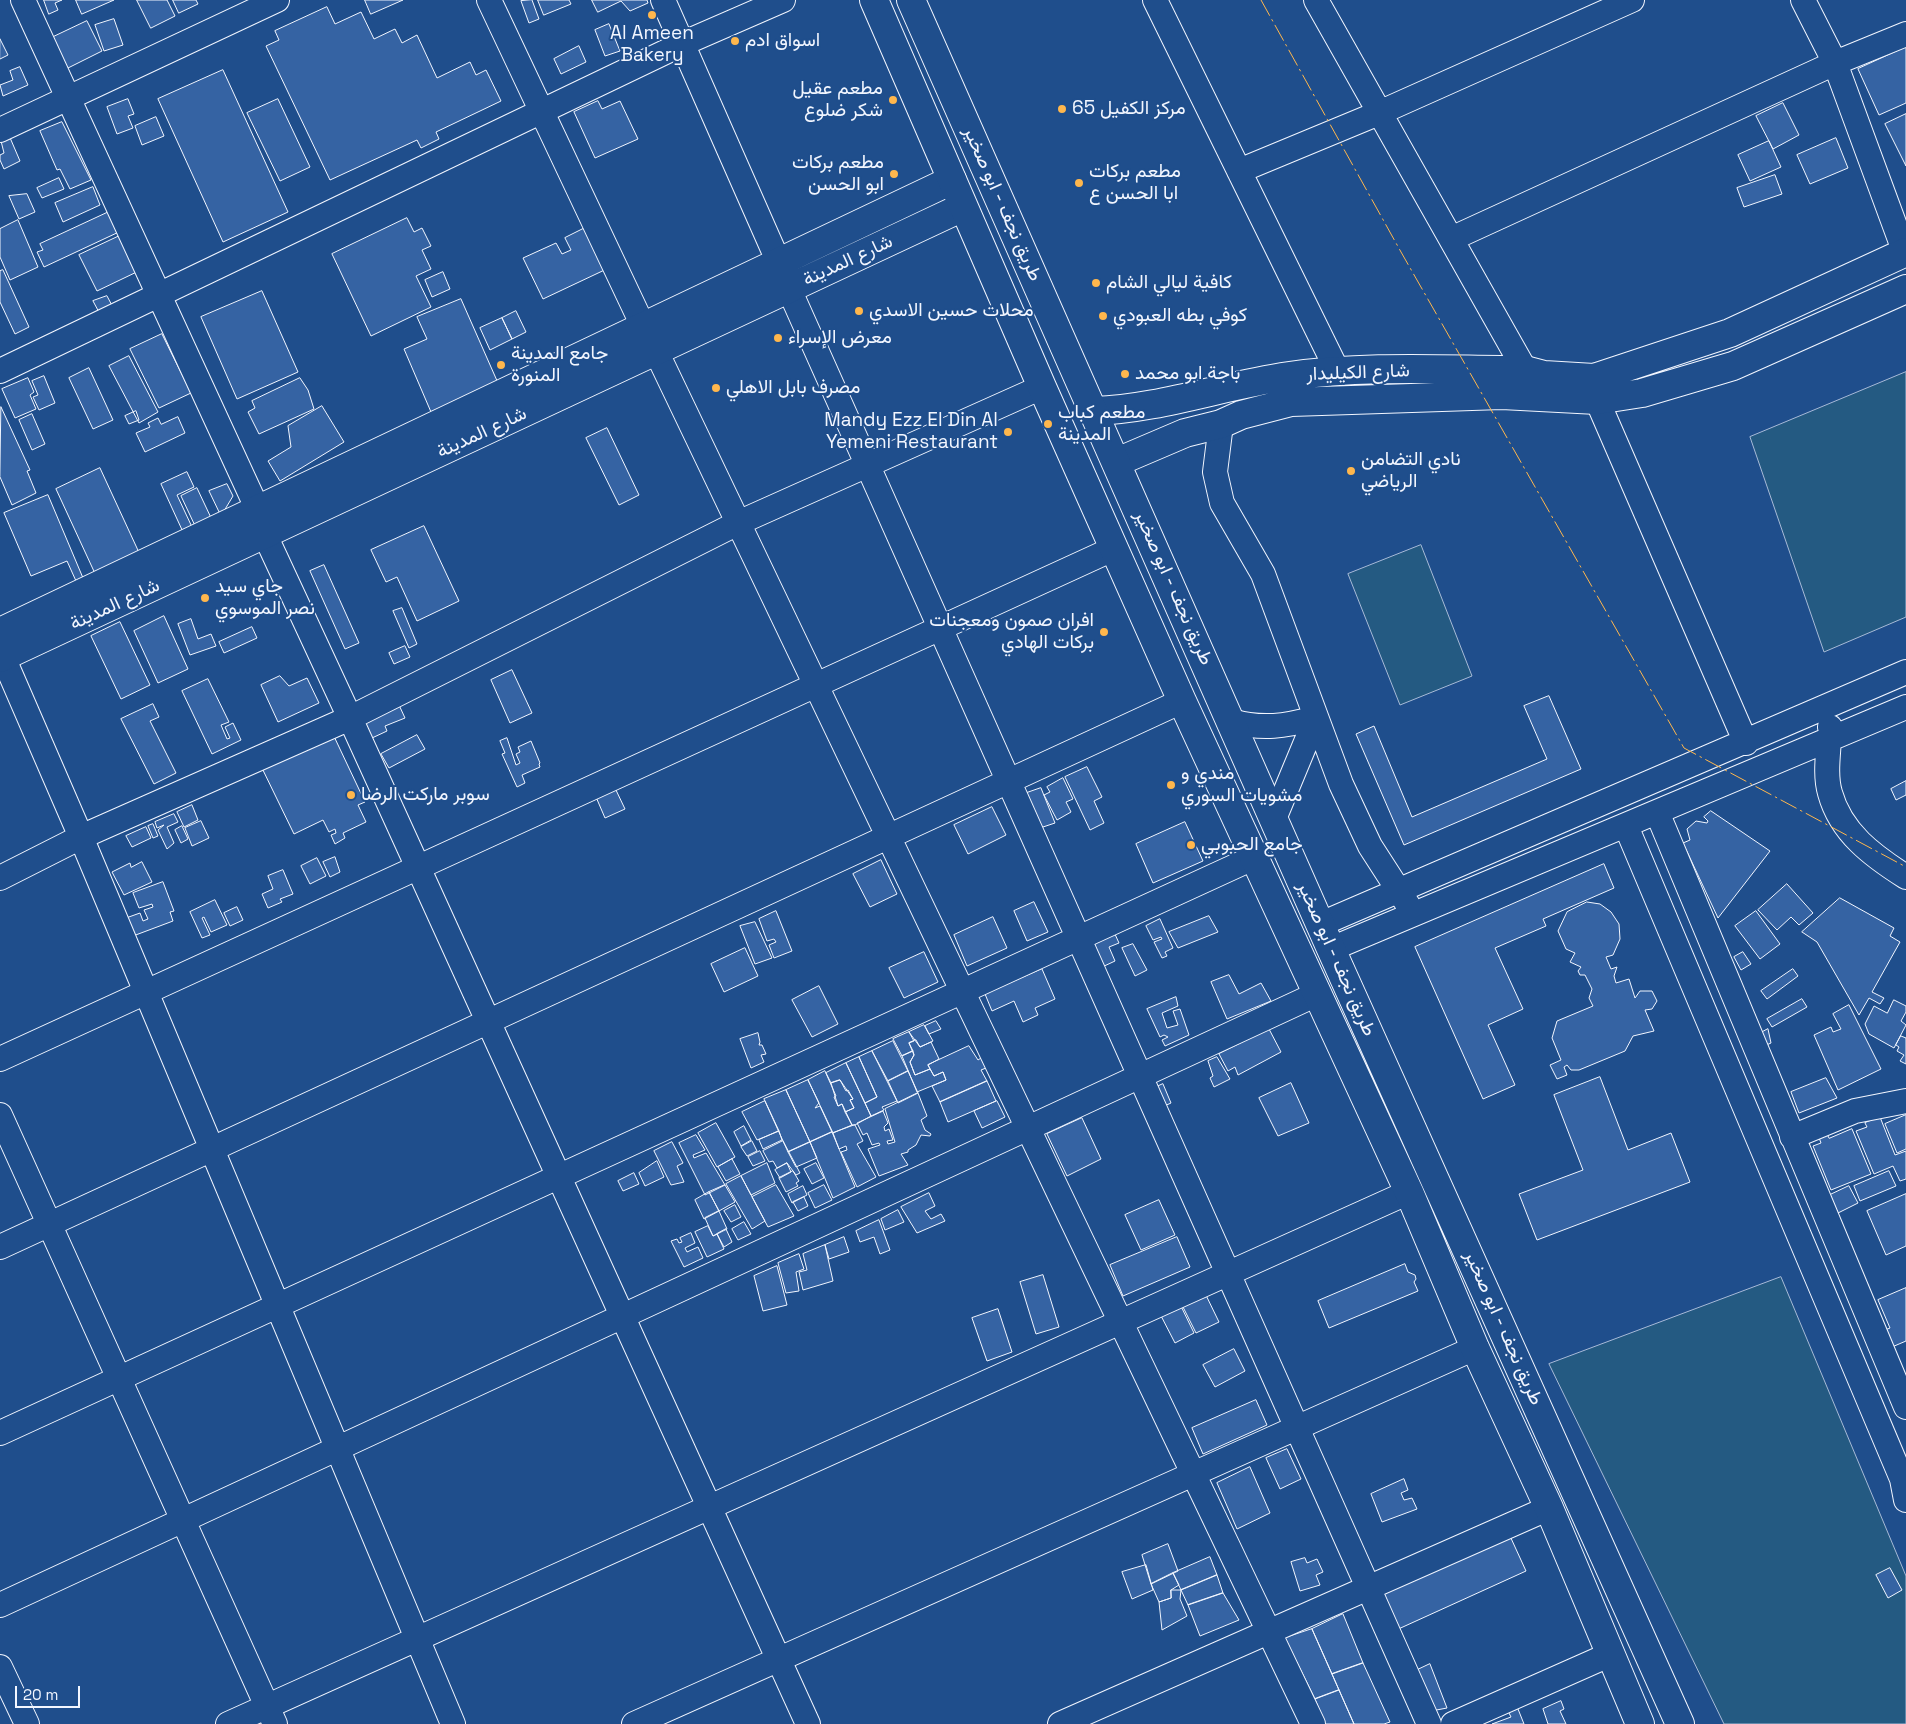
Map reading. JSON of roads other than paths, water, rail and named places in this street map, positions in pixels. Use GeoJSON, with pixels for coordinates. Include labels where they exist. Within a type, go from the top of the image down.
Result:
{"type":"FeatureCollection","features":[{"type":"Feature","properties":{"kind":"main road","name":"طريق نجف - ابو صخير"},"geometry":{"type":"LineString","coordinates":[[874,0],[1042,387],[1182,701],[1409,1192],[1475,1348],[1549,1508],[1640,1724]]}},
{"type":"Feature","properties":{"kind":"main road","name":"طريق نجف - ابو صخير"},"geometry":{"type":"LineString","coordinates":[[911,0],[1232,721],[1331,950],[1680,1724]]}},
{"type":"Feature","properties":{"kind":"main road","name":"شارع المدينة"},"geometry":{"type":"LineString","coordinates":[[1,649],[261,522],[643,326],[952,180]]}},
{"type":"Feature","properties":{"kind":"main road","name":"شارع المدينة"},"geometry":{"type":"LineString","coordinates":[[261,522],[656,351],[963,207]]}},
{"type":"Feature","properties":{"kind":"main road"},"geometry":{"type":"LineString","coordinates":[[1595,389],[1730,333],[1905,253]]}},
{"type":"Feature","properties":{"kind":"main road"},"geometry":{"type":"LineString","coordinates":[[1595,389],[1642,393],[1733,366],[1906,289]]}},
{"type":"Feature","properties":{"kind":"main road","name":"شارع الكيليدار"},"geometry":{"type":"LineString","coordinates":[[1094,411],[1135,407],[1286,376],[1337,370],[1525,370],[1595,389]]}},
{"type":"Feature","properties":{"kind":"main road","name":"شارع الكيليدار"},"geometry":{"type":"LineString","coordinates":[[1117,462],[1186,434],[1221,424],[1241,414],[1291,402],[1416,396],[1543,396],[1595,389]]}},
{"type":"Feature","properties":{"kind":"street"},"geometry":{"type":"LineString","coordinates":[[23,0],[808,1724]]}},
{"type":"Feature","properties":{"kind":"street"},"geometry":{"type":"LineString","coordinates":[[0,130],[277,0]]}},
{"type":"Feature","properties":{"kind":"street"},"geometry":{"type":"LineString","coordinates":[[489,0],[643,326]]}},
{"type":"Feature","properties":{"kind":"street"},"geometry":{"type":"LineString","coordinates":[[663,0],[779,263]]}},
{"type":"Feature","properties":{"kind":"street"},"geometry":{"type":"LineString","coordinates":[[0,371],[682,44],[783,0]]}},
{"type":"Feature","properties":{"kind":"street"},"geometry":{"type":"LineString","coordinates":[[1156,0],[1337,370]]}},
{"type":"Feature","properties":{"kind":"street"},"geometry":{"type":"LineString","coordinates":[[1316,0],[1525,370]]}},
{"type":"Feature","properties":{"kind":"street"},"geometry":{"type":"LineString","coordinates":[[1239,171],[1379,113],[1632,0]]}},
{"type":"Feature","properties":{"kind":"street"},"geometry":{"type":"LineString","coordinates":[[1803,0],[1835,63],[1905,253]]}},
{"type":"Feature","properties":{"kind":"street"},"geometry":{"type":"LineString","coordinates":[[1451,239],[1835,63],[1906,34]]}},
{"type":"Feature","properties":{"kind":"street"},"geometry":{"type":"LineString","coordinates":[[789,289],[1429,1724]]}},
{"type":"Feature","properties":{"kind":"street"},"geometry":{"type":"LineString","coordinates":[[656,351],[1313,1724]]}},
{"type":"Feature","properties":{"kind":"street"},"geometry":{"type":"LineString","coordinates":[[0,878],[81,837],[350,718],[738,523],[1042,387]]}},
{"type":"Feature","properties":{"kind":"street"},"geometry":{"type":"LineString","coordinates":[[1595,389],[1746,743]]}},
{"type":"Feature","properties":{"kind":"street"},"geometry":{"type":"LineString","coordinates":[[1221,424],[1215,472],[1222,503],[1262,574],[1341,784],[1370,846],[1400,890],[1414,915]]}},
{"type":"Feature","properties":{"kind":"street"},"geometry":{"type":"LineString","coordinates":[[0,1059],[1115,548]]}},
{"type":"Feature","properties":{"kind":"street"},"geometry":{"type":"LineString","coordinates":[[1,649],[453,1724]]}},
{"type":"Feature","properties":{"kind":"street"},"geometry":{"type":"LineString","coordinates":[[1321,924],[1746,743],[1821,708],[1906,672]]}},
{"type":"Feature","properties":{"kind":"street"},"geometry":{"type":"LineString","coordinates":[[0,1248],[1182,701]]}},
{"type":"Feature","properties":{"kind":"street"},"geometry":{"type":"LineString","coordinates":[[1331,950],[1906,707]]}},
{"type":"Feature","properties":{"kind":"street"},"geometry":{"type":"LineString","coordinates":[[1821,708],[1830,724],[1832,735],[1829,739],[1827,766],[1830,793],[1848,832],[1880,860],[1906,877]]}},
{"type":"Feature","properties":{"kind":"street"},"geometry":{"type":"LineString","coordinates":[[1232,721],[1248,725],[1283,726],[1316,718]]}},
{"type":"Feature","properties":{"kind":"street"},"geometry":{"type":"LineString","coordinates":[[1274,819],[1316,718]]}},
{"type":"Feature","properties":{"kind":"street"},"geometry":{"type":"LineString","coordinates":[[1657,812],[1906,1407]]}},
{"type":"Feature","properties":{"kind":"street"},"geometry":{"type":"LineString","coordinates":[[1626,826],[1905,1485]]}},
{"type":"Feature","properties":{"kind":"street"},"geometry":{"type":"LineString","coordinates":[[0,1433],[1253,858]]}},
{"type":"Feature","properties":{"kind":"street"},"geometry":{"type":"LineString","coordinates":[[0,1605],[1317,994]]}},
{"type":"Feature","properties":{"kind":"street"},"geometry":{"type":"LineString","coordinates":[[1792,1137],[1855,1111],[1906,1101]]}},
{"type":"Feature","properties":{"kind":"street"},"geometry":{"type":"LineString","coordinates":[[0,1115],[271,1715]]}},
{"type":"Feature","properties":{"kind":"street"},"geometry":{"type":"LineString","coordinates":[[228,1724],[271,1715],[417,1639],[1409,1192]]}},
{"type":"Feature","properties":{"kind":"street"},"geometry":{"type":"LineString","coordinates":[[634,1724],[1475,1348]]}},
{"type":"Feature","properties":{"kind":"street"},"geometry":{"type":"LineString","coordinates":[[1060,1724],[1549,1508]]}},
{"type":"Feature","properties":{"kind":"street"},"geometry":{"type":"LineString","coordinates":[[1453,1724],[1611,1654]]}},
{"type":"Feature","properties":{"kind":"street"},"geometry":{"type":"LineString","coordinates":[[0,1666],[27,1724]]}},
{"type":"Feature","properties":{"kind":"place","name":"Al Ameen Bakery"},"geometry":{"type":"Point","coordinates":[652,15]}},
{"type":"Feature","properties":{"kind":"place","name":"اسواق ادم"},"geometry":{"type":"Point","coordinates":[735,41]}},
{"type":"Feature","properties":{"kind":"place","name":"مطعم عقيل شكر ضلوع"},"geometry":{"type":"Point","coordinates":[893,100]}},
{"type":"Feature","properties":{"kind":"place","name":"مركز الكفيل 65"},"geometry":{"type":"Point","coordinates":[1062,109]}},
{"type":"Feature","properties":{"kind":"place","name":"مطعم بركات ابو الحسن"},"geometry":{"type":"Point","coordinates":[894,174]}},
{"type":"Feature","properties":{"kind":"place","name":"مطعم بركات ابا الحسن ع"},"geometry":{"type":"Point","coordinates":[1079,183]}},
{"type":"Feature","properties":{"kind":"place","name":"كافية ليالي الشام"},"geometry":{"type":"Point","coordinates":[1096,283]}},
{"type":"Feature","properties":{"kind":"place","name":"محلات حسين الاسدي"},"geometry":{"type":"Point","coordinates":[859,311]}},
{"type":"Feature","properties":{"kind":"place","name":"كوفي بطه العبودي"},"geometry":{"type":"Point","coordinates":[1103,316]}},
{"type":"Feature","properties":{"kind":"place","name":"معرض الإسراء"},"geometry":{"type":"Point","coordinates":[778,338]}},
{"type":"Feature","properties":{"kind":"place","name":"جامع المدينة المنورة"},"geometry":{"type":"Point","coordinates":[501,365]}},
{"type":"Feature","properties":{"kind":"place","name":"باجة ابو محمد"},"geometry":{"type":"Point","coordinates":[1125,374]}},
{"type":"Feature","properties":{"kind":"place","name":"مصرف بابل الاهلي"},"geometry":{"type":"Point","coordinates":[716,388]}},
{"type":"Feature","properties":{"kind":"place","name":"مطعم كباب المدينة"},"geometry":{"type":"Point","coordinates":[1048,424]}},
{"type":"Feature","properties":{"kind":"place","name":"Mandy Ezz El Din Al Yemeni Restaurant"},"geometry":{"type":"Point","coordinates":[1008,432]}},
{"type":"Feature","properties":{"kind":"place","name":"نادي التضامن الرياضي"},"geometry":{"type":"Point","coordinates":[1351,471]}},
{"type":"Feature","properties":{"kind":"place","name":"جاي سيد نصر الموسوي"},"geometry":{"type":"Point","coordinates":[205,598]}},
{"type":"Feature","properties":{"kind":"place","name":"افران صمون ومعجنات بركات الهادي"},"geometry":{"type":"Point","coordinates":[1104,632]}},
{"type":"Feature","properties":{"kind":"place","name":"مندي و مشويات السوري"},"geometry":{"type":"Point","coordinates":[1171,785]}},
{"type":"Feature","properties":{"kind":"place","name":"سوبر ماركت الرضا"},"geometry":{"type":"Point","coordinates":[351,795]}},
{"type":"Feature","properties":{"kind":"place","name":"جامع الحبوبي"},"geometry":{"type":"Point","coordinates":[1191,845]}}]}
